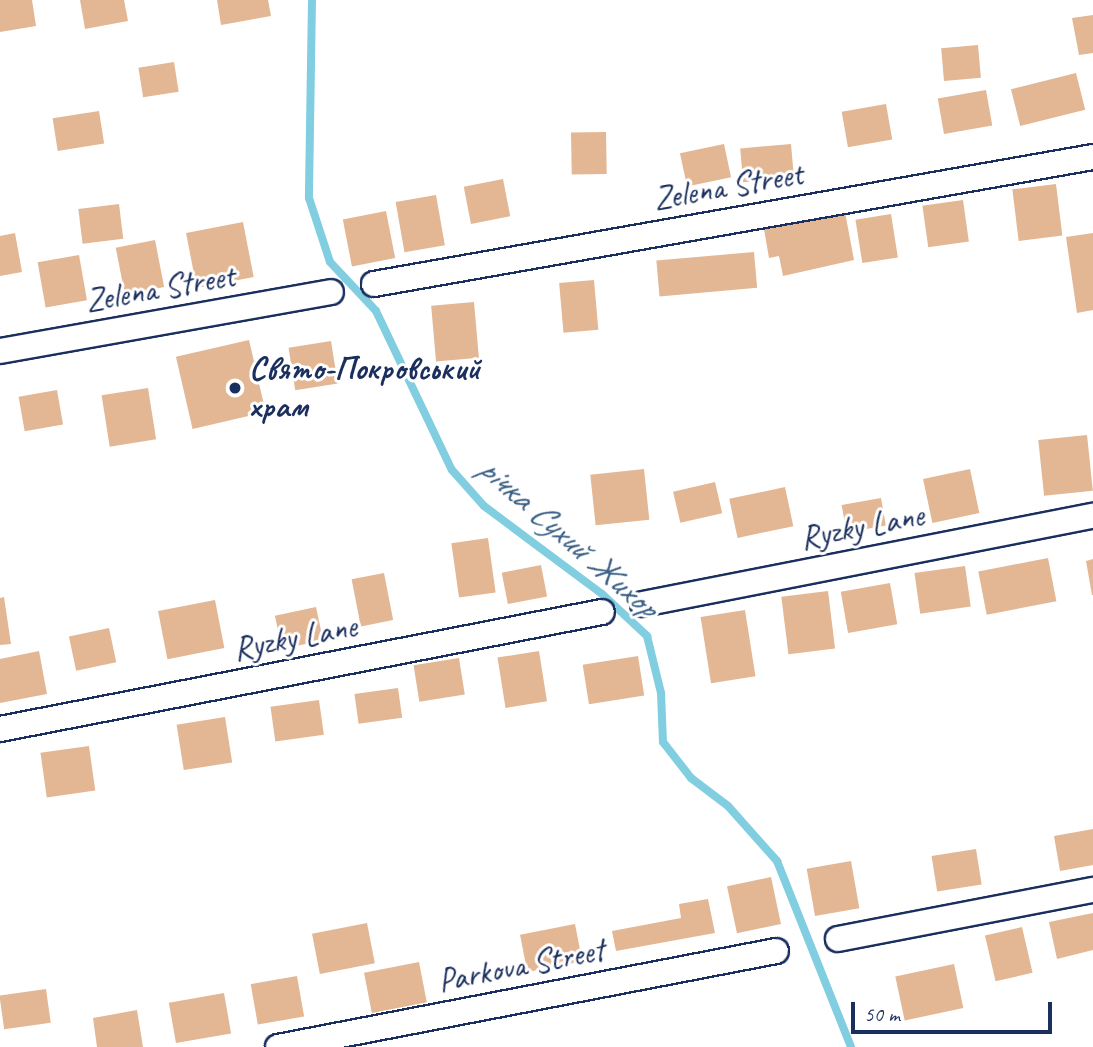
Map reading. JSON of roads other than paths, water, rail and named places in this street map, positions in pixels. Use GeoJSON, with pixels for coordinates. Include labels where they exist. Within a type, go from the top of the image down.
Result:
{"type":"FeatureCollection","features":[{"type":"Feature","properties":{"kind":"street","name":"Zelena Street"},"geometry":{"type":"LineString","coordinates":[[374,284],[1093,157]]}},
{"type":"Feature","properties":{"kind":"street","name":"Zelena Street"},"geometry":{"type":"LineString","coordinates":[[0,351],[331,292]]}},
{"type":"Feature","properties":{"kind":"street","name":"Ryzky Lane"},"geometry":{"type":"LineString","coordinates":[[643,604],[1093,516]]}},
{"type":"Feature","properties":{"kind":"street","name":"Ryzky Lane"},"geometry":{"type":"LineString","coordinates":[[0,729],[602,612]]}},
{"type":"Feature","properties":{"kind":"street"},"geometry":{"type":"LineString","coordinates":[[838,939],[1093,890]]}},
{"type":"Feature","properties":{"kind":"street","name":"Parkova Street"},"geometry":{"type":"LineString","coordinates":[[278,1047],[776,951]]}},
{"type":"Feature","properties":{"kind":"waterway","name":"річка Сухий Жихор"},"geometry":{"type":"LineString","coordinates":[[312,0],[309,198],[330,262],[376,311],[452,470],[484,506],[602,594],[647,636],[661,693],[663,742],[691,778],[728,806],[777,861],[851,1047]]}},
{"type":"Feature","properties":{"kind":"place","name":"Свято-Покровський храм"},"geometry":{"type":"Point","coordinates":[235,388]}}]}
